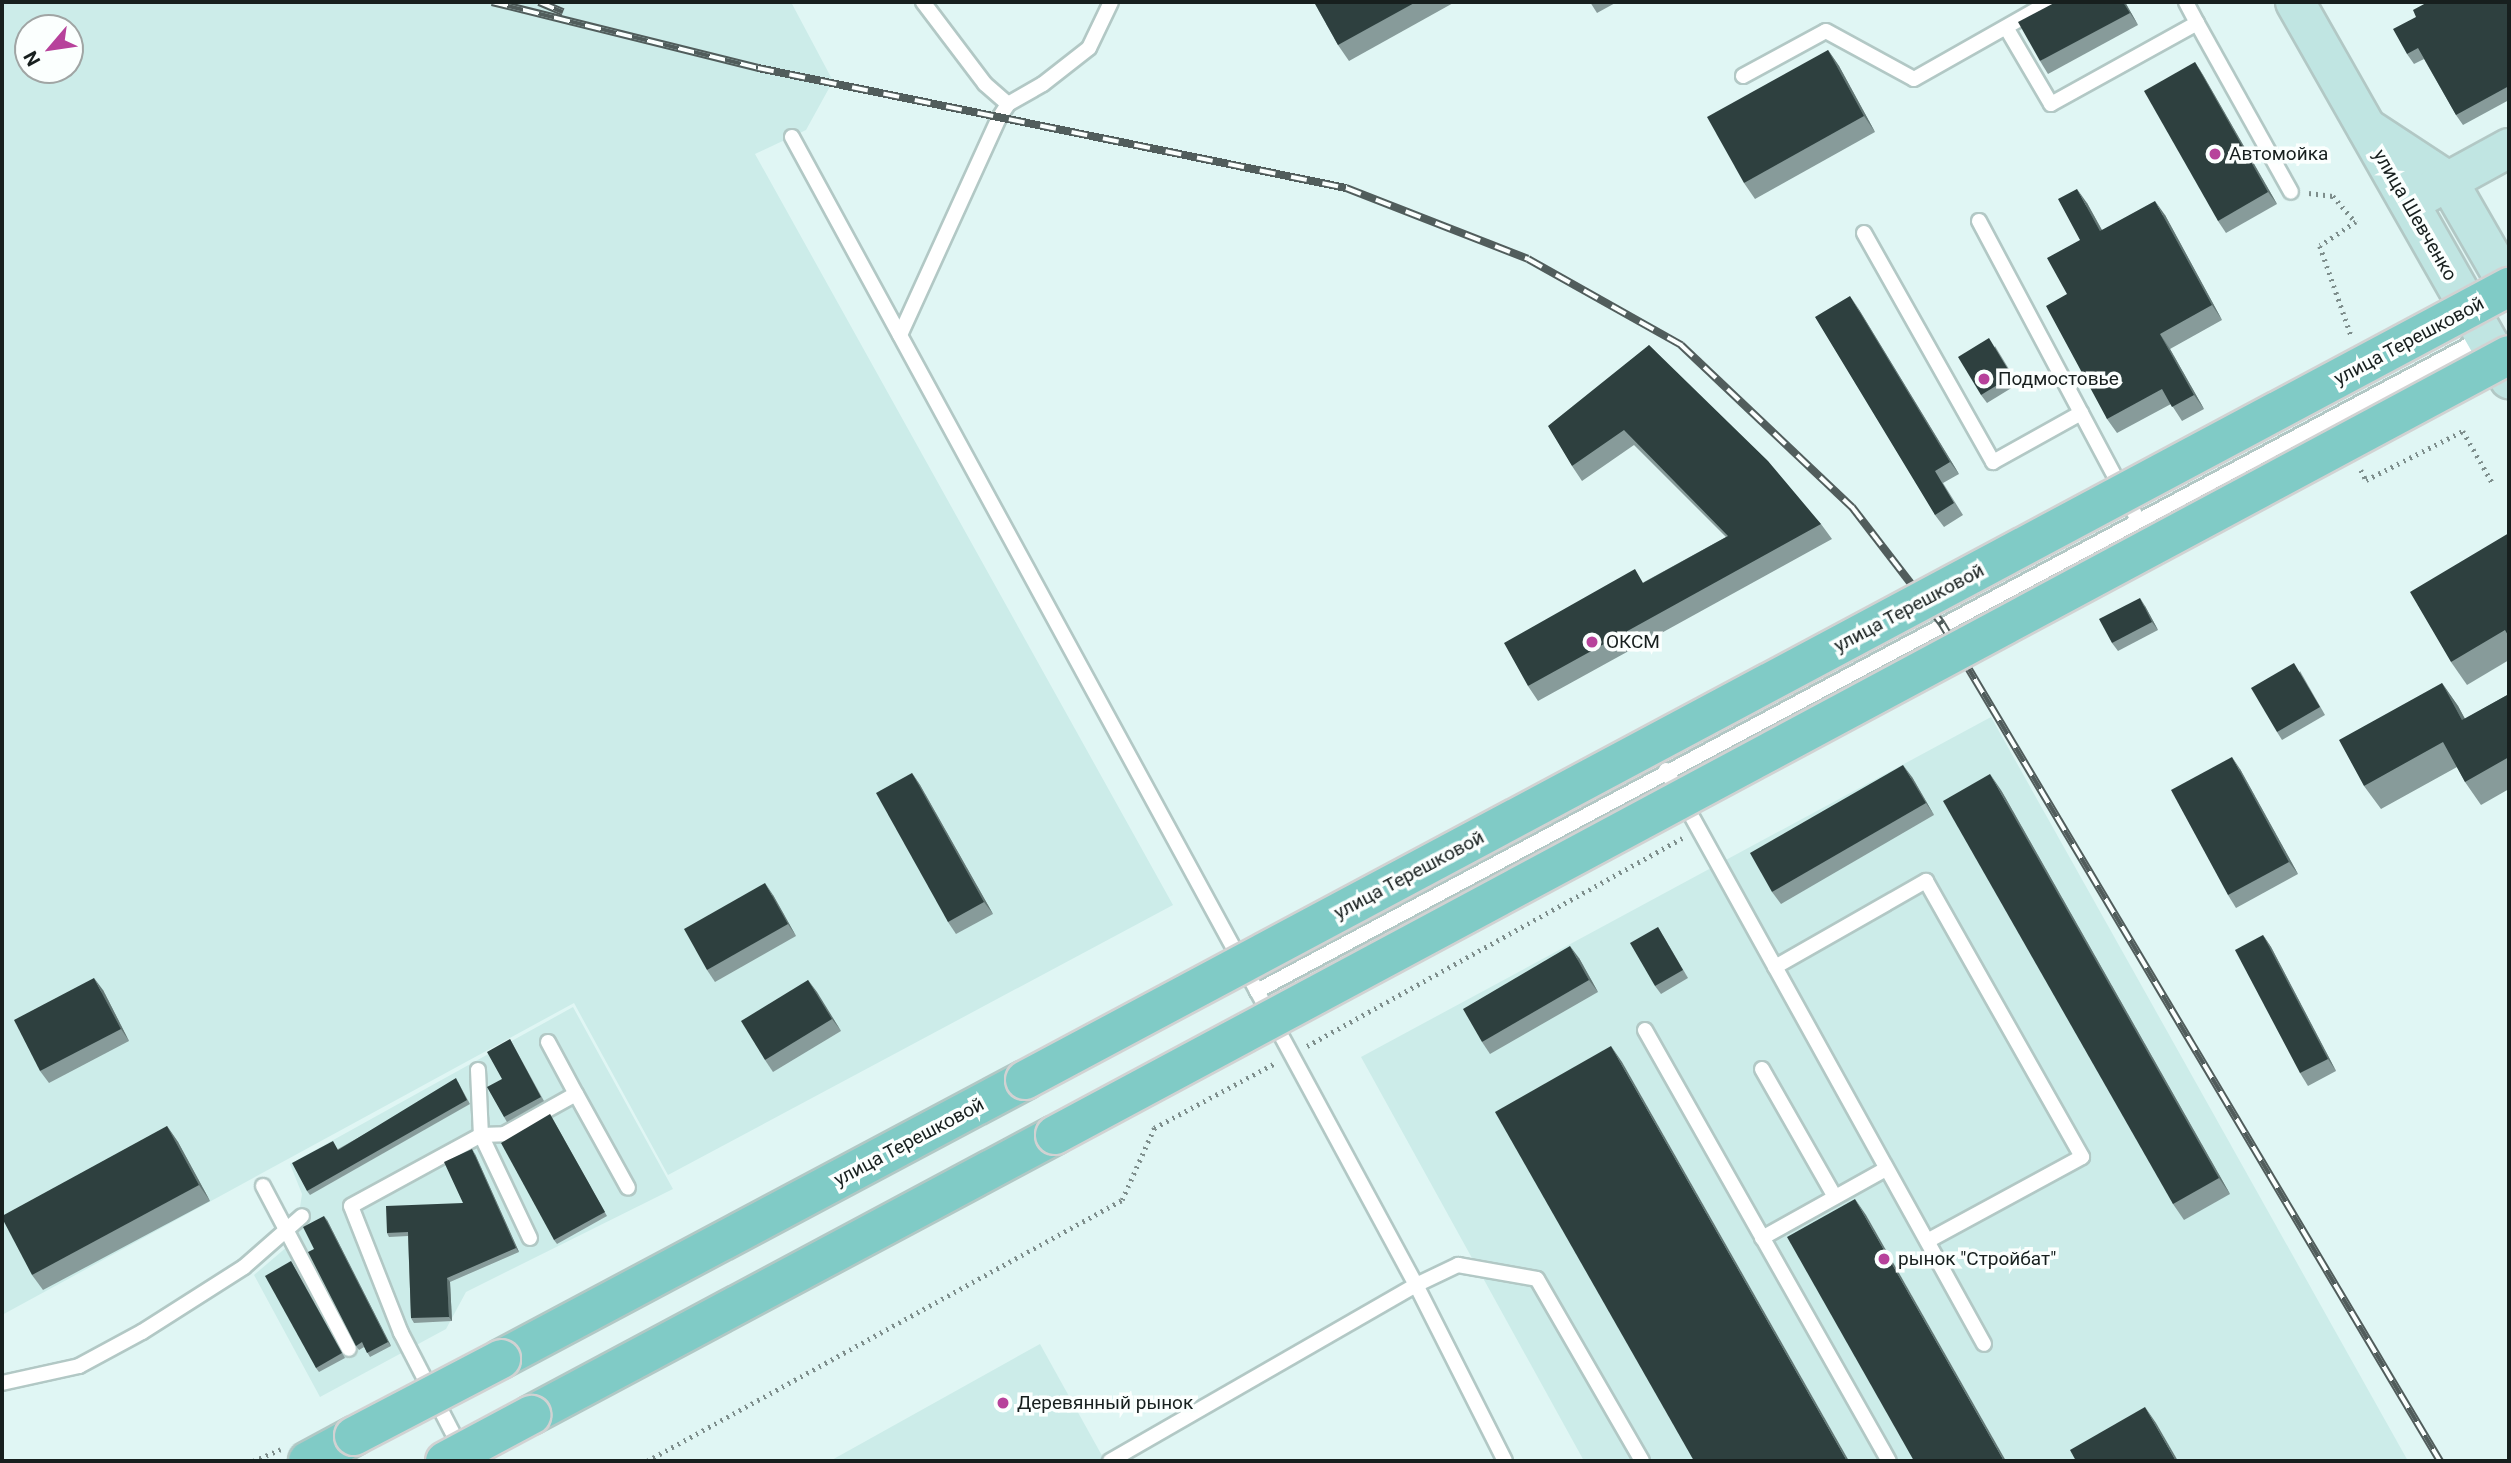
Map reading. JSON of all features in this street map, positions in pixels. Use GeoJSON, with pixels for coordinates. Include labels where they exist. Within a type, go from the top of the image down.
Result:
{"type":"FeatureCollection","features":[{"type":"Feature","properties":{"kind":"main road","name":"улица Шевченко"},"geometry":{"type":"LineString","coordinates":[[2295,2],[2408,204],[2497,346],[2509,379]]}},
{"type":"Feature","properties":{"kind":"main road","name":"улица Шевченко"},"geometry":{"type":"LineString","coordinates":[[2362,125],[2448,181],[2509,287]]}},
{"type":"Feature","properties":{"kind":"main road"},"geometry":{"type":"LineString","coordinates":[[2408,204],[2509,148]]}},
{"type":"Feature","properties":{"kind":"main road","name":"улица Терешковой"},"geometry":{"type":"LineString","coordinates":[[308,1461],[2509,287]]}},
{"type":"Feature","properties":{"kind":"main road"},"geometry":{"type":"LineString","coordinates":[[445,1461],[1055,1135],[2497,346]]}},
{"type":"Feature","properties":{"kind":"lane"},"geometry":{"type":"LineString","coordinates":[[923,2],[985,84],[1008,104]]}},
{"type":"Feature","properties":{"kind":"lane"},"geometry":{"type":"LineString","coordinates":[[901,335],[1008,104],[1043,84],[1088,48],[1111,2]]}},
{"type":"Feature","properties":{"kind":"lane"},"geometry":{"type":"LineString","coordinates":[[1743,76],[1826,31],[1914,79],[2007,29],[2050,2]]}},
{"type":"Feature","properties":{"kind":"lane"},"geometry":{"type":"LineString","coordinates":[[2186,2],[2291,192]]}},
{"type":"Feature","properties":{"kind":"lane"},"geometry":{"type":"LineString","coordinates":[[2007,29],[2051,104],[2197,23]]}},
{"type":"Feature","properties":{"kind":"lane"},"geometry":{"type":"LineString","coordinates":[[792,137],[1292,1054],[1416,1285],[1506,1461]]}},
{"type":"Feature","properties":{"kind":"lane"},"geometry":{"type":"LineString","coordinates":[[1979,221],[2138,520]]}},
{"type":"Feature","properties":{"kind":"lane"},"geometry":{"type":"LineString","coordinates":[[1864,233],[1993,462],[2081,413]]}},
{"type":"Feature","properties":{"kind":"lane"},"geometry":{"type":"LineString","coordinates":[[1257,991],[2138,520],[2497,346]]}},
{"type":"Feature","properties":{"kind":"lane"},"geometry":{"type":"LineString","coordinates":[[1666,770],[1984,1344]]}},
{"type":"Feature","properties":{"kind":"lane"},"geometry":{"type":"LineString","coordinates":[[1775,967],[1926,881],[2082,1157],[1927,1241]]}},
{"type":"Feature","properties":{"kind":"lane"},"geometry":{"type":"LineString","coordinates":[[1645,1030],[1889,1461]]}},
{"type":"Feature","properties":{"kind":"lane"},"geometry":{"type":"LineString","coordinates":[[548,1042],[628,1188]]}},
{"type":"Feature","properties":{"kind":"lane"},"geometry":{"type":"LineString","coordinates":[[1762,1069],[1835,1197]]}},
{"type":"Feature","properties":{"kind":"lane"},"geometry":{"type":"LineString","coordinates":[[478,1070],[481,1135],[530,1238]]}},
{"type":"Feature","properties":{"kind":"lane"},"geometry":{"type":"LineString","coordinates":[[467,1461],[401,1333],[351,1206],[481,1135],[504,1133],[576,1094]]}},
{"type":"Feature","properties":{"kind":"lane"},"geometry":{"type":"LineString","coordinates":[[1762,1238],[1886,1169]]}},
{"type":"Feature","properties":{"kind":"lane"},"geometry":{"type":"LineString","coordinates":[[263,1186],[285,1234],[349,1349]]}},
{"type":"Feature","properties":{"kind":"lane"},"geometry":{"type":"LineString","coordinates":[[2,1383],[79,1366],[244,1267],[285,1234],[302,1216]]}},
{"type":"Feature","properties":{"kind":"lane"},"geometry":{"type":"LineString","coordinates":[[1110,1461],[1416,1285],[1458,1265],[1537,1279],[1642,1461]]}},
{"type":"Feature","properties":{"kind":"path"},"geometry":{"type":"LineString","coordinates":[[2291,192],[2333,196],[2356,222],[2320,246],[2354,345]]}},
{"type":"Feature","properties":{"kind":"path"},"geometry":{"type":"LineString","coordinates":[[2363,473],[2366,480],[2463,431],[2492,482]]}},
{"type":"Feature","properties":{"kind":"path"},"geometry":{"type":"LineString","coordinates":[[647,1461],[1122,1200],[1154,1128],[1292,1054]]}},
{"type":"Feature","properties":{"kind":"shaded area"},"geometry":{"type":"Polygon","coordinates":[[[2,2],[791,2],[833,81],[806,130],[755,154],[1173,905],[668,1175],[574,1003],[2,1315],[2,2]]]}},
{"type":"Feature","properties":{"kind":"shaded area","name":"рынок \"Стройбат\""},"geometry":{"type":"Polygon","coordinates":[[[1991,717],[2408,1461],[1584,1461],[1361,1057],[1991,717]]]}},
{"type":"Feature","properties":{"kind":"shaded area"},"geometry":{"type":"Polygon","coordinates":[[[573,1007],[673,1189],[466,1292],[446,1329],[320,1397],[254,1275],[295,1240],[302,1194],[290,1164],[573,1007]]]}},
{"type":"Feature","properties":{"kind":"shaded area","name":"Деревянный рынок"},"geometry":{"type":"Polygon","coordinates":[[[1040,1344],[1105,1461],[830,1461],[1040,1344]]]}},
{"type":"Feature","properties":{"kind":"building"},"geometry":{"type":"Polygon","coordinates":[[[1314,2],[1416,2],[1338,45],[1314,2]]]}},
{"type":"Feature","properties":{"kind":"building"},"geometry":{"type":"Polygon","coordinates":[[[2056,2],[2123,2],[2130,13],[2040,61],[2018,22],[2056,2]]]}},
{"type":"Feature","properties":{"kind":"building"},"geometry":{"type":"Polygon","coordinates":[[[2425,2],[2509,2],[2509,86],[2456,115],[2418,48],[2407,54],[2393,29],[2416,17],[2413,10],[2425,2]]]}},
{"type":"Feature","properties":{"kind":"building"},"geometry":{"type":"Polygon","coordinates":[[[1828,50],[1864,116],[1744,183],[1707,117],[1828,50]]]}},
{"type":"Feature","properties":{"kind":"building","name":"Автомойка"},"geometry":{"type":"Polygon","coordinates":[[[2195,62],[2268,192],[2218,221],[2144,91],[2195,62]]]}},
{"type":"Feature","properties":{"kind":"building"},"geometry":{"type":"Polygon","coordinates":[[[2077,189],[2100,231],[2155,201],[2212,305],[2160,334],[2194,395],[2172,407],[2162,389],[2107,419],[2046,306],[2067,294],[2047,258],[2080,240],[2058,199],[2077,189]]]}},
{"type":"Feature","properties":{"kind":"building"},"geometry":{"type":"Polygon","coordinates":[[[1850,296],[1950,462],[1935,471],[1954,503],[1935,515],[1815,317],[1850,296]]]}},
{"type":"Feature","properties":{"kind":"building"},"geometry":{"type":"Polygon","coordinates":[[[1989,338],[2012,376],[1981,395],[1958,357],[1989,338]]]}},
{"type":"Feature","properties":{"kind":"building"},"geometry":{"type":"Polygon","coordinates":[[[1649,345],[1768,461],[1821,524],[1528,686],[1504,643],[1635,569],[1643,583],[1728,536],[1624,430],[1572,466],[1548,426],[1649,345]]]}},
{"type":"Feature","properties":{"kind":"building"},"geometry":{"type":"Polygon","coordinates":[[[2509,533],[2509,637],[2505,630],[2451,662],[2410,592],[2509,533]]]}},
{"type":"Feature","properties":{"kind":"building"},"geometry":{"type":"Polygon","coordinates":[[[2140,598],[2152,622],[2112,643],[2099,619],[2140,598]]]}},
{"type":"Feature","properties":{"kind":"building"},"geometry":{"type":"Polygon","coordinates":[[[2294,663],[2320,707],[2277,732],[2251,688],[2294,663]]]}},
{"type":"Feature","properties":{"kind":"building"},"geometry":{"type":"Polygon","coordinates":[[[2442,683],[2462,720],[2509,694],[2509,757],[2465,782],[2443,742],[2364,786],[2339,740],[2442,683]]]}},
{"type":"Feature","properties":{"kind":"building"},"geometry":{"type":"Polygon","coordinates":[[[2232,757],[2289,862],[2228,895],[2171,790],[2232,757]]]}},
{"type":"Feature","properties":{"kind":"building"},"geometry":{"type":"Polygon","coordinates":[[[1903,765],[1926,803],[1772,892],[1750,853],[1903,765]]]}},
{"type":"Feature","properties":{"kind":"building"},"geometry":{"type":"Polygon","coordinates":[[[912,773],[984,902],[948,922],[876,793],[912,773]]]}},
{"type":"Feature","properties":{"kind":"building"},"geometry":{"type":"Polygon","coordinates":[[[1990,774],[2219,1178],[2173,1204],[1943,801],[1990,774]]]}},
{"type":"Feature","properties":{"kind":"building"},"geometry":{"type":"Polygon","coordinates":[[[765,883],[788,924],[707,970],[684,929],[765,883]]]}},
{"type":"Feature","properties":{"kind":"building"},"geometry":{"type":"Polygon","coordinates":[[[1658,927],[1683,970],[1655,986],[1630,943],[1658,927]]]}},
{"type":"Feature","properties":{"kind":"building"},"geometry":{"type":"Polygon","coordinates":[[[2263,935],[2328,1059],[2300,1073],[2235,950],[2263,935]]]}},
{"type":"Feature","properties":{"kind":"building"},"geometry":{"type":"Polygon","coordinates":[[[1570,946],[1589,980],[1482,1042],[1463,1009],[1570,946]]]}},
{"type":"Feature","properties":{"kind":"building"},"geometry":{"type":"Polygon","coordinates":[[[94,978],[121,1029],[40,1071],[14,1020],[94,978]]]}},
{"type":"Feature","properties":{"kind":"building"},"geometry":{"type":"Polygon","coordinates":[[[808,980],[832,1019],[765,1060],[741,1021],[808,980]]]}},
{"type":"Feature","properties":{"kind":"building"},"geometry":{"type":"Polygon","coordinates":[[[510,1039],[541,1097],[504,1117],[487,1087],[502,1079],[487,1052],[510,1039]]]}},
{"type":"Feature","properties":{"kind":"building"},"geometry":{"type":"Polygon","coordinates":[[[1611,1046],[1847,1461],[1694,1461],[1495,1112],[1611,1046]]]}},
{"type":"Feature","properties":{"kind":"building"},"geometry":{"type":"Polygon","coordinates":[[[456,1078],[467,1100],[307,1191],[292,1163],[333,1141],[338,1150],[456,1078]]]}},
{"type":"Feature","properties":{"kind":"building"},"geometry":{"type":"Polygon","coordinates":[[[550,1114],[605,1212],[554,1240],[501,1143],[550,1114]]]}},
{"type":"Feature","properties":{"kind":"building"},"geometry":{"type":"Polygon","coordinates":[[[167,1126],[199,1185],[32,1275],[2,1216],[167,1126]]]}},
{"type":"Feature","properties":{"kind":"building"},"geometry":{"type":"Polygon","coordinates":[[[472,1149],[516,1248],[447,1278],[449,1317],[411,1318],[408,1232],[387,1233],[386,1206],[463,1203],[444,1162],[472,1149]]]}},
{"type":"Feature","properties":{"kind":"building"},"geometry":{"type":"Polygon","coordinates":[[[1855,1199],[2004,1461],[1914,1461],[1787,1237],[1855,1199]]]}},
{"type":"Feature","properties":{"kind":"building"},"geometry":{"type":"Polygon","coordinates":[[[324,1216],[388,1342],[367,1353],[362,1342],[356,1346],[308,1252],[314,1249],[303,1227],[324,1216]]]}},
{"type":"Feature","properties":{"kind":"building"},"geometry":{"type":"Polygon","coordinates":[[[291,1261],[342,1353],[316,1368],[265,1276],[291,1261]]]}},
{"type":"Feature","properties":{"kind":"building"},"geometry":{"type":"Polygon","coordinates":[[[2145,1407],[2176,1461],[2076,1461],[2070,1450],[2145,1407]]]}},
{"type":"Feature","properties":{"kind":"railway"},"geometry":{"type":"LineString","coordinates":[[492,2],[758,68],[1346,188],[1528,259],[1681,345],[1852,507],[1942,624],[2440,1461]]}},
{"type":"Feature","properties":{"kind":"railway"},"geometry":{"type":"LineString","coordinates":[[539,2],[563,12]]}},
{"type":"Feature","properties":{"kind":"place","name":"Автомойка"},"geometry":{"type":"Point","coordinates":[2215,154]}},
{"type":"Feature","properties":{"kind":"place","name":"Подмостовье"},"geometry":{"type":"Point","coordinates":[1984,379]}},
{"type":"Feature","properties":{"kind":"place","name":"ОКСМ"},"geometry":{"type":"Point","coordinates":[1592,642]}},
{"type":"Feature","properties":{"kind":"place","name":"рынок \"Стройбат\""},"geometry":{"type":"Point","coordinates":[1884,1259]}},
{"type":"Feature","properties":{"kind":"place","name":"Деревянный рынок"},"geometry":{"type":"Point","coordinates":[1003,1403]}}]}
